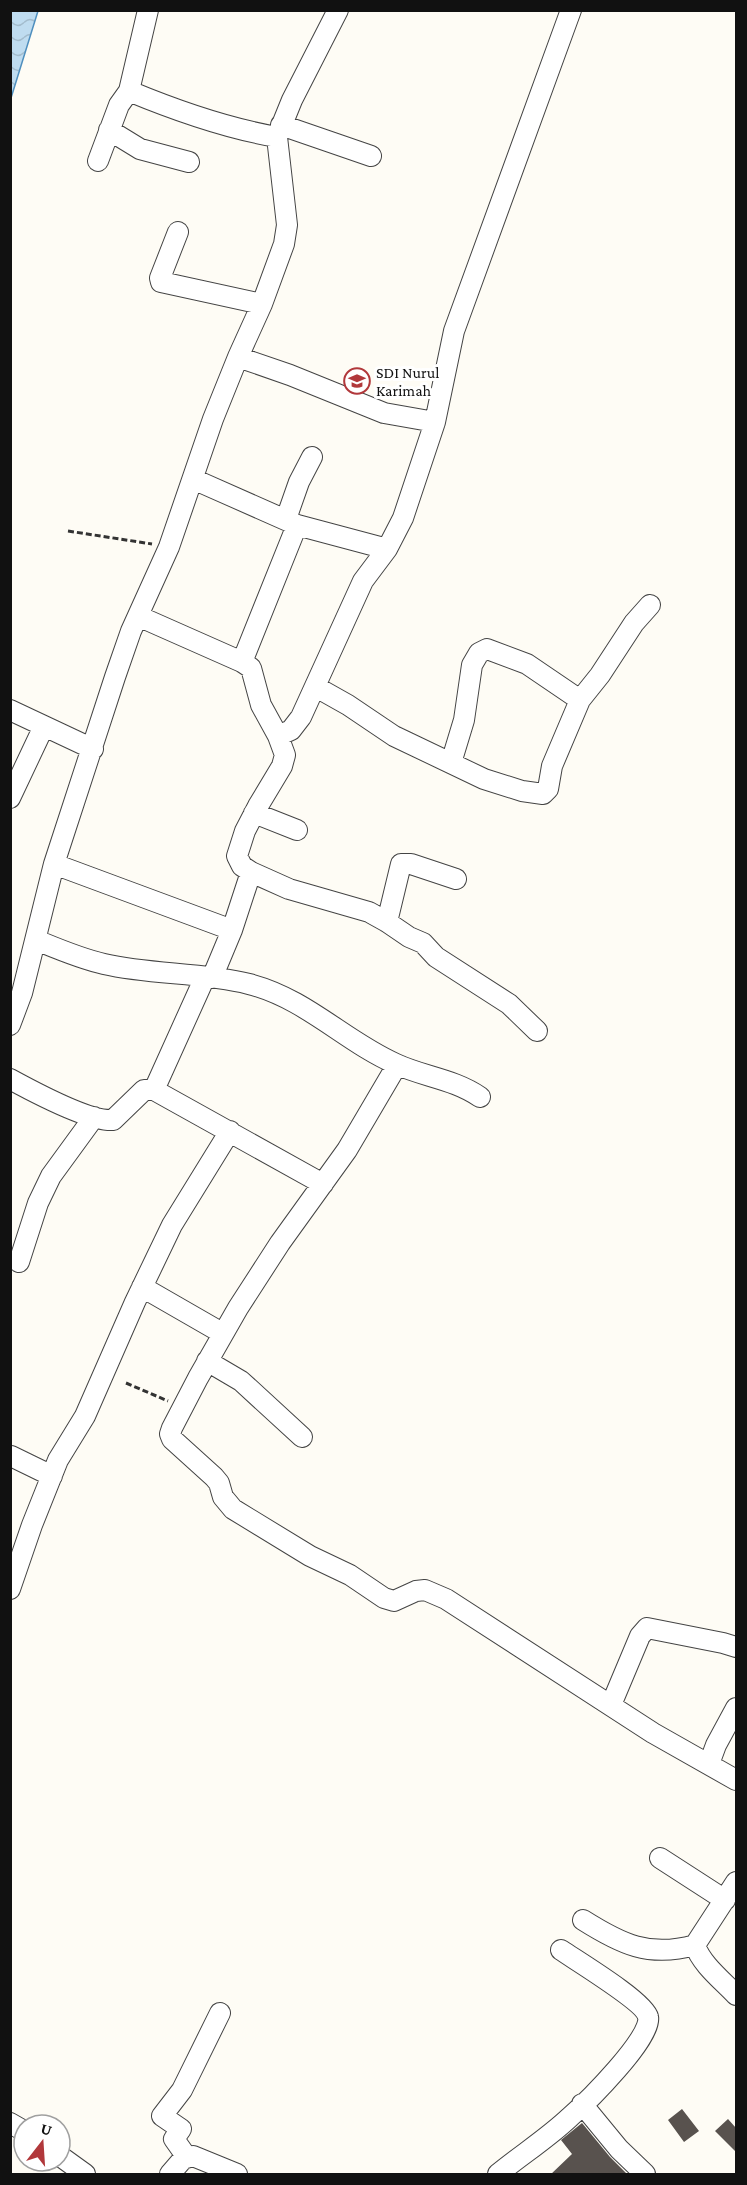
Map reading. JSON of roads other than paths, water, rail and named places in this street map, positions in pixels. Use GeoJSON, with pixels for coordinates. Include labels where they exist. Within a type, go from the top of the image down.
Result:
{"type":"FeatureCollection","features":[{"type":"Feature","properties":{"kind":"street"},"geometry":{"type":"LineString","coordinates":[[98,161],[120,105],[129,91],[148,10]]}},
{"type":"Feature","properties":{"kind":"street"},"geometry":{"type":"LineString","coordinates":[[10,1026],[16,992],[36,940],[54,864],[108,697],[138,616],[169,547],[213,419],[262,304],[284,244],[287,225],[279,131],[338,10]]}},
{"type":"Feature","properties":{"kind":"street"},"geometry":{"type":"LineString","coordinates":[[278,736],[291,730],[301,717],[363,581],[387,549],[403,518],[435,422],[454,331],[571,10]]}},
{"type":"Feature","properties":{"kind":"street"},"geometry":{"type":"LineString","coordinates":[[129,91],[172,109],[212,122],[279,131],[371,156]]}},
{"type":"Feature","properties":{"kind":"street"},"geometry":{"type":"LineString","coordinates":[[109,130],[140,149],[189,162]]}},
{"type":"Feature","properties":{"kind":"street"},"geometry":{"type":"LineString","coordinates":[[178,232],[160,278],[161,282],[262,304]]}},
{"type":"Feature","properties":{"kind":"street"},"geometry":{"type":"LineString","coordinates":[[238,357],[290,375],[384,413],[435,422]]}},
{"type":"Feature","properties":{"kind":"street"},"geometry":{"type":"LineString","coordinates":[[242,662],[291,522],[298,482],[312,457]]}},
{"type":"Feature","properties":{"kind":"street"},"geometry":{"type":"LineString","coordinates":[[193,479],[291,522],[387,549]]}},
{"type":"Feature","properties":{"kind":"street"},"geometry":{"type":"LineString","coordinates":[[316,687],[394,736],[484,779],[522,791],[543,794],[548,789],[552,766],[580,700],[600,675],[634,623],[650,605]]}},
{"type":"Feature","properties":{"kind":"street"},"geometry":{"type":"LineString","coordinates":[[138,616],[251,668],[261,705],[283,747],[284,759],[254,813],[237,856],[242,866],[289,889],[369,912],[387,922],[409,937],[423,943],[436,957],[508,1004],[537,1030]]}},
{"type":"Feature","properties":{"kind":"street"},"geometry":{"type":"LineString","coordinates":[[451,763],[464,720],[472,665],[479,653],[487,649],[514,657],[527,664],[580,700]]}},
{"type":"Feature","properties":{"kind":"street"},"geometry":{"type":"LineString","coordinates":[[10,710],[93,749]]}},
{"type":"Feature","properties":{"kind":"street"},"geometry":{"type":"LineString","coordinates":[[10,798],[44,726]]}},
{"type":"Feature","properties":{"kind":"street"},"geometry":{"type":"LineString","coordinates":[[254,813],[297,830]]}},
{"type":"Feature","properties":{"kind":"street"},"geometry":{"type":"LineString","coordinates":[[54,864],[232,930]]}},
{"type":"Feature","properties":{"kind":"street"},"geometry":{"type":"LineString","coordinates":[[387,922],[401,864],[411,864],[456,879]]}},
{"type":"Feature","properties":{"kind":"street"},"geometry":{"type":"LineString","coordinates":[[154,1090],[232,930],[251,872]]}},
{"type":"Feature","properties":{"kind":"street"},"geometry":{"type":"LineString","coordinates":[[36,940],[105,964],[249,984],[300,1004],[397,1065],[458,1084],[480,1097]]}},
{"type":"Feature","properties":{"kind":"street"},"geometry":{"type":"LineString","coordinates":[[397,1065],[347,1150],[280,1242],[222,1333],[172,1428],[170,1434],[172,1439],[214,1477],[219,1483],[223,1497],[233,1509],[310,1556],[350,1575],[387,1600],[399,1599],[416,1591],[425,1590],[446,1599],[653,1733],[736,1780]]}},
{"type":"Feature","properties":{"kind":"street"},"geometry":{"type":"LineString","coordinates":[[10,1079],[47,1098],[106,1121],[113,1120],[139,1093],[144,1090],[154,1090],[324,1184]]}},
{"type":"Feature","properties":{"kind":"street"},"geometry":{"type":"LineString","coordinates":[[19,1262],[38,1203],[51,1176],[94,1117]]}},
{"type":"Feature","properties":{"kind":"street"},"geometry":{"type":"LineString","coordinates":[[11,1585],[58,1460],[85,1416],[172,1225],[230,1131]]}},
{"type":"Feature","properties":{"kind":"street"},"geometry":{"type":"LineString","coordinates":[[142,1287],[222,1333]]}},
{"type":"Feature","properties":{"kind":"street"},"geometry":{"type":"LineString","coordinates":[[207,1361],[241,1381],[302,1437]]}},
{"type":"Feature","properties":{"kind":"street"},"geometry":{"type":"LineString","coordinates":[[11,1456],[52,1476]]}},
{"type":"Feature","properties":{"kind":"street"},"geometry":{"type":"LineString","coordinates":[[611,1705],[640,1636],[647,1628],[736,1647]]}},
{"type":"Feature","properties":{"kind":"street"},"geometry":{"type":"LineString","coordinates":[[709,1764],[716,1745],[736,1708]]}},
{"type":"Feature","properties":{"kind":"street"},"geometry":{"type":"LineString","coordinates":[[660,1858],[725,1900]]}},
{"type":"Feature","properties":{"kind":"street"},"geometry":{"type":"LineString","coordinates":[[583,1920],[608,1937],[622,1943],[646,1948],[678,1950],[695,1945],[736,1882]]}},
{"type":"Feature","properties":{"kind":"street"},"geometry":{"type":"LineString","coordinates":[[695,1945],[713,1971],[736,1995]]}},
{"type":"Feature","properties":{"kind":"street"},"geometry":{"type":"LineString","coordinates":[[498,2175],[570,2117],[630,2055],[642,2037],[648,2018],[634,2000],[561,1950]]}},
{"type":"Feature","properties":{"kind":"street"},"geometry":{"type":"LineString","coordinates":[[186,2157],[174,2139],[181,2129],[162,2116],[182,2090],[220,2013]]}},
{"type":"Feature","properties":{"kind":"street"},"geometry":{"type":"LineString","coordinates":[[582,2104],[619,2149],[645,2175]]}},
{"type":"Feature","properties":{"kind":"street"},"geometry":{"type":"LineString","coordinates":[[170,2175],[186,2157]]}},
{"type":"Feature","properties":{"kind":"street"},"geometry":{"type":"LineString","coordinates":[[186,2157],[200,2158],[237,2175]]}},
{"type":"Feature","properties":{"kind":"street"},"geometry":{"type":"LineString","coordinates":[[72,2165],[85,2175]]}},
{"type":"Feature","properties":{"kind":"water"},"geometry":{"type":"Polygon","coordinates":[[[10,11],[38,11],[11,98],[10,11]]]}},
{"type":"Feature","properties":{"kind":"place","name":"SDI Nurul Karimah"},"geometry":{"type":"Point","coordinates":[357,381]}}]}
